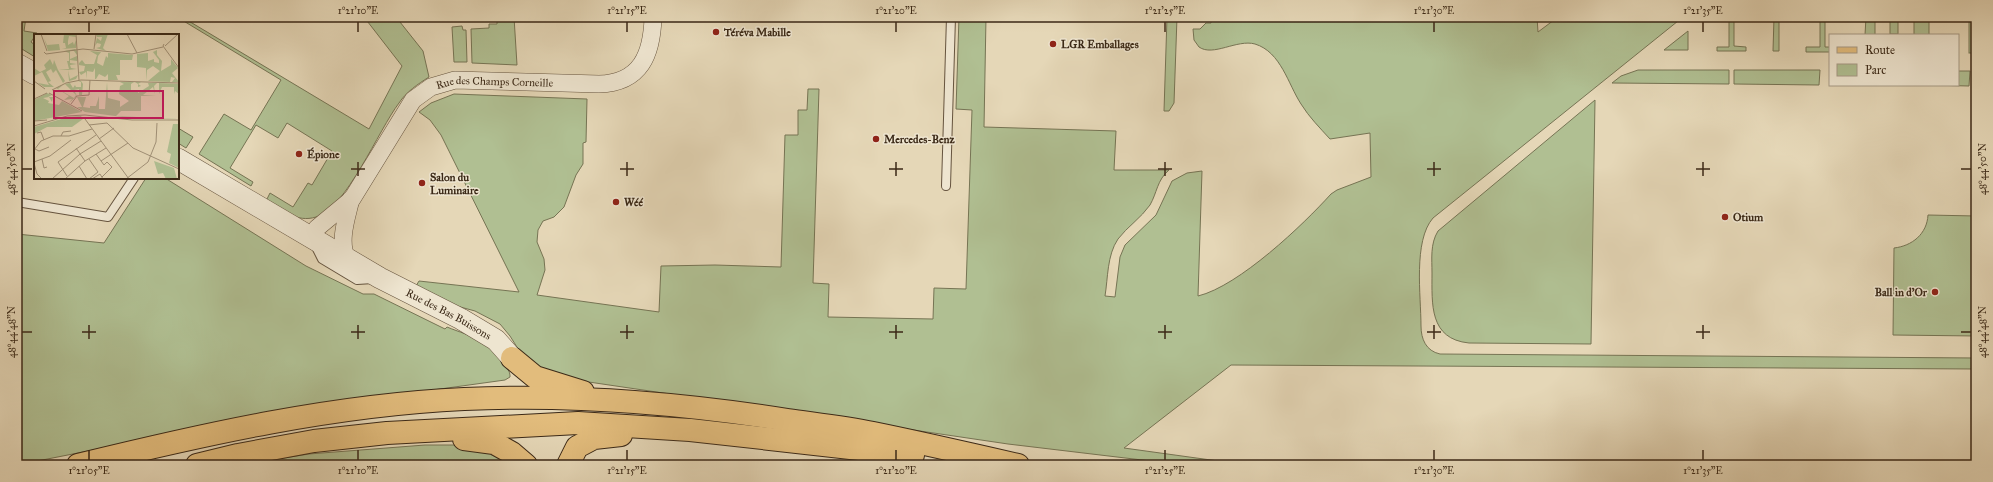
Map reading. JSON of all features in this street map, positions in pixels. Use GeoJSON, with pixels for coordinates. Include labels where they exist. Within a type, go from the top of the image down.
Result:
{"type":"FeatureCollection","features":[{"type":"Feature","properties":{"kind":"main road"},"geometry":{"type":"LineString","coordinates":[[512,358],[536,377],[603,398]]}},
{"type":"Feature","properties":{"kind":"main road"},"geometry":{"type":"LineString","coordinates":[[78,465],[278,421],[362,408],[463,399],[603,398],[710,408],[871,432],[1018,465]]}},
{"type":"Feature","properties":{"kind":"main road"},"geometry":{"type":"LineString","coordinates":[[198,465],[238,455],[314,441],[387,433],[578,423],[690,430],[1006,465]]}},
{"type":"Feature","properties":{"kind":"main road"},"geometry":{"type":"LineString","coordinates":[[387,433],[412,441],[450,438],[494,443],[512,453],[526,465]]}},
{"type":"Feature","properties":{"kind":"main road"},"geometry":{"type":"LineString","coordinates":[[568,465],[577,447],[594,438],[608,436],[629,434],[667,436],[767,447],[794,441]]}},
{"type":"Feature","properties":{"kind":"street","name":"Rue des Champs Corneille"},"geometry":{"type":"LineString","coordinates":[[347,259],[344,252],[344,224],[352,198],[410,104],[424,90],[439,84],[460,80],[599,84],[619,82],[632,74],[645,59],[652,42],[654,17]]}},
{"type":"Feature","properties":{"kind":"street"},"geometry":{"type":"LineString","coordinates":[[17,64],[34,73]]}},
{"type":"Feature","properties":{"kind":"street","name":"Rue des Bas Buissons"},"geometry":{"type":"LineString","coordinates":[[179,159],[380,278],[496,340],[512,358]]}},
{"type":"Feature","properties":{"kind":"street","name":"Rue des Champs Corneille"},"geometry":{"type":"LineString","coordinates":[[311,238],[317,228],[352,198]]}},
{"type":"Feature","properties":{"kind":"lane"},"geometry":{"type":"LineString","coordinates":[[946,186],[951,17]]}},
{"type":"Feature","properties":{"kind":"lane"},"geometry":{"type":"LineString","coordinates":[[17,202],[108,217],[133,179]]}},
{"type":"Feature","properties":{"kind":"lane"},"geometry":{"type":"LineString","coordinates":[[311,238],[322,260],[357,280],[380,278]]}},
{"type":"Feature","properties":{"kind":"green space"},"geometry":{"type":"Polygon","coordinates":[[[17,17],[26,17],[24,31],[37,33],[34,34],[34,38],[31,42],[34,44],[34,56],[17,46],[17,17]]]}},
{"type":"Feature","properties":{"kind":"green space"},"geometry":{"type":"Polygon","coordinates":[[[177,17],[182,17],[369,129],[402,66],[364,17],[396,17],[423,51],[429,77],[412,88],[402,99],[361,167],[339,199],[327,211],[316,217],[296,217],[283,212],[266,201],[270,193],[293,207],[308,183],[312,185],[332,151],[287,123],[278,138],[256,125],[230,168],[253,182],[251,186],[199,154],[224,114],[251,130],[281,80],[177,17]]]}},
{"type":"Feature","properties":{"kind":"green space"},"geometry":{"type":"Polygon","coordinates":[[[497,17],[514,17],[517,65],[472,63],[471,29],[489,28],[489,24],[497,24],[497,17]]]}},
{"type":"Feature","properties":{"kind":"green space"},"geometry":{"type":"Polygon","coordinates":[[[959,17],[986,17],[984,127],[1116,131],[1114,170],[1169,170],[1162,178],[1150,205],[1114,245],[1108,267],[1105,296],[1115,297],[1120,257],[1125,245],[1156,215],[1172,181],[1187,173],[1202,171],[1198,296],[1214,290],[1251,268],[1304,222],[1331,194],[1337,190],[1371,177],[1370,133],[1330,139],[1304,109],[1278,61],[1264,48],[1248,43],[1211,50],[1205,50],[1199,47],[1194,40],[1193,29],[1200,29],[1206,23],[1211,23],[1211,17],[1537,17],[1538,32],[1558,17],[1683,17],[1433,218],[1427,228],[1420,254],[1421,331],[1425,344],[1431,350],[1440,354],[1976,358],[1976,369],[1231,365],[1124,448],[1247,465],[1184,465],[1008,444],[555,377],[522,355],[510,336],[500,324],[475,311],[453,305],[416,286],[419,281],[519,292],[441,135],[430,120],[419,112],[431,103],[454,94],[587,99],[586,142],[583,143],[583,164],[576,175],[564,207],[554,217],[543,221],[538,230],[537,242],[544,259],[545,270],[537,295],[659,312],[661,266],[715,265],[781,267],[785,135],[798,135],[798,110],[807,110],[808,89],[819,89],[813,283],[829,284],[828,317],[933,319],[934,288],[966,289],[972,110],[956,109],[959,17]]]}},
{"type":"Feature","properties":{"kind":"green space"},"geometry":{"type":"Polygon","coordinates":[[[1167,17],[1177,17],[1174,103],[1169,111],[1164,111],[1167,17]]]}},
{"type":"Feature","properties":{"kind":"green space"},"geometry":{"type":"Polygon","coordinates":[[[1729,17],[1734,17],[1734,46],[1746,47],[1746,51],[1717,51],[1717,47],[1729,47],[1729,17]]]}},
{"type":"Feature","properties":{"kind":"green space"},"geometry":{"type":"Polygon","coordinates":[[[1774,17],[1779,17],[1779,51],[1773,51],[1774,17]]]}},
{"type":"Feature","properties":{"kind":"green space"},"geometry":{"type":"Polygon","coordinates":[[[1820,17],[1825,17],[1825,47],[1829,47],[1829,52],[1806,52],[1806,47],[1820,47],[1820,17]]]}},
{"type":"Feature","properties":{"kind":"green space"},"geometry":{"type":"Polygon","coordinates":[[[1866,17],[1875,17],[1875,34],[1865,34],[1866,17]]]}},
{"type":"Feature","properties":{"kind":"green space"},"geometry":{"type":"Polygon","coordinates":[[[1890,17],[1898,17],[1898,34],[1890,34],[1890,17]]]}},
{"type":"Feature","properties":{"kind":"green space"},"geometry":{"type":"Polygon","coordinates":[[[1914,17],[1929,17],[1929,34],[1914,34],[1914,17]]]}},
{"type":"Feature","properties":{"kind":"green space"},"geometry":{"type":"Polygon","coordinates":[[[1969,17],[1974,17],[1974,53],[1969,53],[1969,17]]]}},
{"type":"Feature","properties":{"kind":"green space"},"geometry":{"type":"Polygon","coordinates":[[[462,26],[463,30],[466,30],[467,62],[454,62],[452,27],[462,26]]]}},
{"type":"Feature","properties":{"kind":"green space"},"geometry":{"type":"Polygon","coordinates":[[[1688,31],[1688,50],[1664,50],[1688,31]]]}},
{"type":"Feature","properties":{"kind":"green space"},"geometry":{"type":"Polygon","coordinates":[[[1638,70],[1729,70],[1729,84],[1612,83],[1621,76],[1638,70]]]}},
{"type":"Feature","properties":{"kind":"green space"},"geometry":{"type":"Polygon","coordinates":[[[1734,70],[1820,70],[1819,85],[1734,84],[1734,70]]]}},
{"type":"Feature","properties":{"kind":"green space"},"geometry":{"type":"Polygon","coordinates":[[[1959,71],[1970,71],[1969,86],[1959,86],[1959,71]]]}},
{"type":"Feature","properties":{"kind":"green space"},"geometry":{"type":"Polygon","coordinates":[[[1595,100],[1591,344],[1469,343],[1456,340],[1446,335],[1436,318],[1432,296],[1432,252],[1435,236],[1438,231],[1595,100]]]}},
{"type":"Feature","properties":{"kind":"green space"},"geometry":{"type":"Polygon","coordinates":[[[179,129],[193,137],[186,148],[179,144],[179,129]]]}},
{"type":"Feature","properties":{"kind":"green space"},"geometry":{"type":"Polygon","coordinates":[[[145,179],[167,179],[306,266],[363,294],[374,294],[445,329],[447,327],[478,340],[491,348],[500,358],[507,368],[510,377],[505,380],[404,394],[159,437],[17,465],[17,234],[104,243],[145,179]]]}},
{"type":"Feature","properties":{"kind":"green space","name":"Ball in d'Or"},"geometry":{"type":"Polygon","coordinates":[[[1928,215],[1976,216],[1976,336],[1893,335],[1894,248],[1907,245],[1917,238],[1925,228],[1928,215]]]}},
{"type":"Feature","properties":{"kind":"green space"},"geometry":{"type":"Polygon","coordinates":[[[425,445],[471,445],[518,465],[240,465],[309,454],[425,445]]]}},
{"type":"Feature","properties":{"kind":"place","name":"Téréva Mabille"},"geometry":{"type":"Point","coordinates":[716,32]}},
{"type":"Feature","properties":{"kind":"place","name":"LGR Emballages"},"geometry":{"type":"Point","coordinates":[1053,44]}},
{"type":"Feature","properties":{"kind":"place","name":"Mercedes-Benz"},"geometry":{"type":"Point","coordinates":[876,139]}},
{"type":"Feature","properties":{"kind":"place","name":"Épione"},"geometry":{"type":"Point","coordinates":[299,154]}},
{"type":"Feature","properties":{"kind":"place","name":"Salon du Luminaire"},"geometry":{"type":"Point","coordinates":[422,183]}},
{"type":"Feature","properties":{"kind":"place","name":"Wéé"},"geometry":{"type":"Point","coordinates":[616,202]}},
{"type":"Feature","properties":{"kind":"place","name":"Otium"},"geometry":{"type":"Point","coordinates":[1725,217]}},
{"type":"Feature","properties":{"kind":"place","name":"Ball in d'Or"},"geometry":{"type":"Point","coordinates":[1935,292]}}]}
